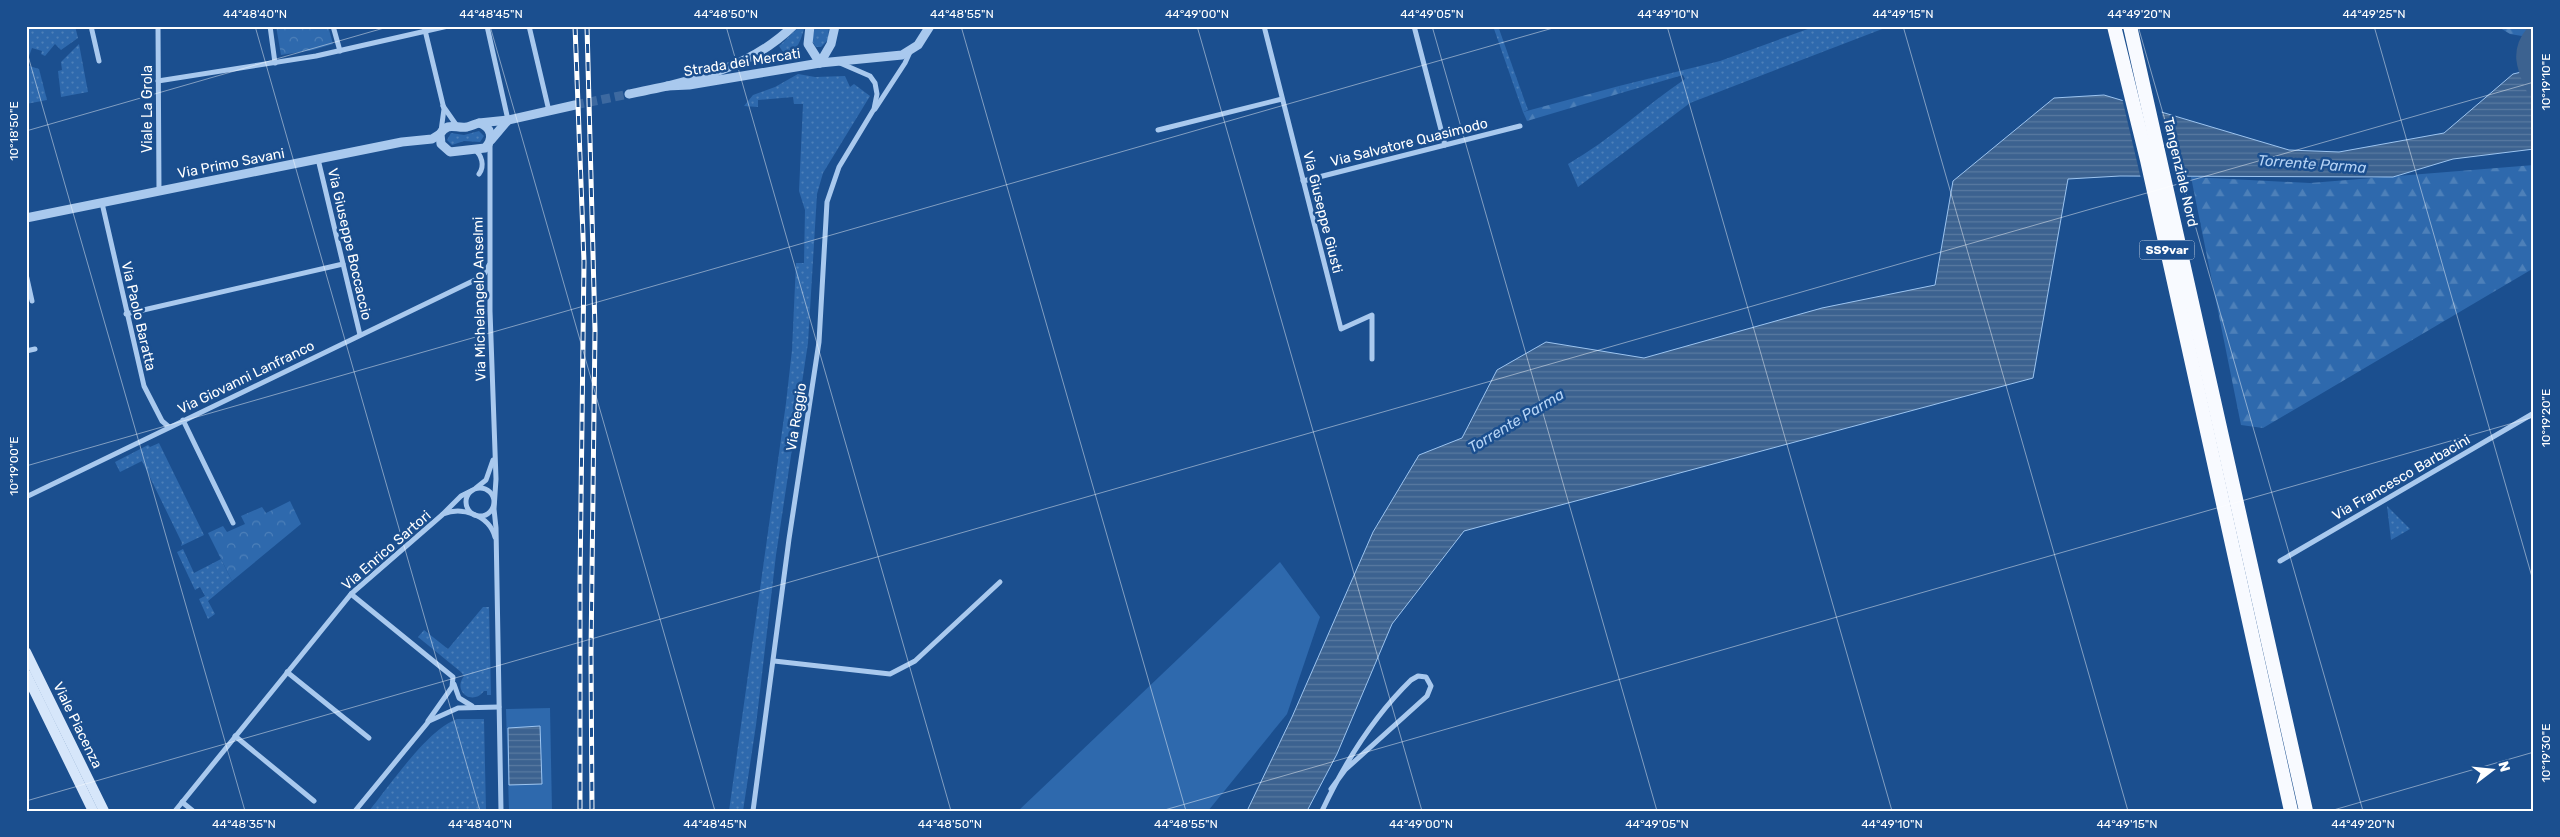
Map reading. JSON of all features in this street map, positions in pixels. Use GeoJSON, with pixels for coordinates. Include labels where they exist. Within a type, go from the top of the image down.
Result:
{"type":"FeatureCollection","features":[{"type":"Feature","properties":{"kind":"highway","name":"SS9var"},"geometry":{"type":"LineString","coordinates":[[2114,26],[2290,807]]}},
{"type":"Feature","properties":{"kind":"highway","name":"Tangenziale Nord"},"geometry":{"type":"LineString","coordinates":[[2130,26],[2290,738]]}},
{"type":"Feature","properties":{"kind":"highway"},"geometry":{"type":"LineString","coordinates":[[2290,738],[2306,811]]}},
{"type":"Feature","properties":{"kind":"highway"},"geometry":{"type":"LineString","coordinates":[[2290,738],[2306,776],[2315,811]]}},
{"type":"Feature","properties":{"kind":"main road","name":"Viale Piacenza"},"geometry":{"type":"LineString","coordinates":[[26,652],[104,811]]}},
{"type":"Feature","properties":{"kind":"main road","name":"Viale Piacenza"},"geometry":{"type":"LineString","coordinates":[[26,674],[94,811]]}},
{"type":"Feature","properties":{"kind":"street"},"geometry":{"type":"LineString","coordinates":[[92,26],[98,61]]}},
{"type":"Feature","properties":{"kind":"street","name":"Viale La Grola"},"geometry":{"type":"LineString","coordinates":[[158,26],[158,191]]}},
{"type":"Feature","properties":{"kind":"street"},"geometry":{"type":"LineString","coordinates":[[270,26],[275,63]]}},
{"type":"Feature","properties":{"kind":"street"},"geometry":{"type":"LineString","coordinates":[[333,26],[340,51]]}},
{"type":"Feature","properties":{"kind":"street"},"geometry":{"type":"LineString","coordinates":[[158,81],[340,51],[425,29],[448,26]]}},
{"type":"Feature","properties":{"kind":"street"},"geometry":{"type":"LineString","coordinates":[[425,29],[443,106],[440,134],[441,144],[448,151],[483,149],[508,120],[487,26]]}},
{"type":"Feature","properties":{"kind":"street"},"geometry":{"type":"LineString","coordinates":[[529,26],[549,111]]}},
{"type":"Feature","properties":{"kind":"street","name":"Strada dei Mercati"},"geometry":{"type":"LineString","coordinates":[[629,94],[667,86],[739,65],[766,50],[793,26]]}},
{"type":"Feature","properties":{"kind":"street","name":"Strada dei Mercati"},"geometry":{"type":"LineString","coordinates":[[810,26],[808,44],[820,63]]}},
{"type":"Feature","properties":{"kind":"street","name":"Strada dei Mercati"},"geometry":{"type":"LineString","coordinates":[[820,63],[831,44],[835,26]]}},
{"type":"Feature","properties":{"kind":"street"},"geometry":{"type":"LineString","coordinates":[[820,63],[892,57],[910,52],[918,46],[930,26]]}},
{"type":"Feature","properties":{"kind":"street","name":"Via Giuseppe Giusti"},"geometry":{"type":"LineString","coordinates":[[1264,26],[1341,329],[1372,315],[1372,359]]}},
{"type":"Feature","properties":{"kind":"street"},"geometry":{"type":"LineString","coordinates":[[1414,26],[1445,145]]}},
{"type":"Feature","properties":{"kind":"street"},"geometry":{"type":"LineString","coordinates":[[874,109],[905,64],[910,52]]}},
{"type":"Feature","properties":{"kind":"street","name":"Via Reggio"},"geometry":{"type":"LineString","coordinates":[[753,811],[789,539],[819,342],[827,202],[839,167],[874,109],[877,91],[872,78],[861,70],[834,62]]}},
{"type":"Feature","properties":{"kind":"street","name":"Strada dei Mercati"},"geometry":{"type":"LineString","coordinates":[[667,86],[689,85],[820,63]]}},
{"type":"Feature","properties":{"kind":"street"},"geometry":{"type":"LineString","coordinates":[[1158,130],[1282,99]]}},
{"type":"Feature","properties":{"kind":"street"},"geometry":{"type":"LineString","coordinates":[[443,106],[459,126]]}},
{"type":"Feature","properties":{"kind":"street","name":"Via Primo Savani"},"geometry":{"type":"LineString","coordinates":[[26,218],[402,142],[432,139],[449,126],[508,120],[575,106]]}},
{"type":"Feature","properties":{"kind":"street"},"geometry":{"type":"LineString","coordinates":[[479,123],[490,131],[490,142]]}},
{"type":"Feature","properties":{"kind":"street","name":"Via Salvatore Quasimodo"},"geometry":{"type":"LineString","coordinates":[[1303,181],[1520,126]]}},
{"type":"Feature","properties":{"kind":"street","name":"Via Michelangelo Anselmi"},"geometry":{"type":"LineString","coordinates":[[490,142],[488,164],[490,289],[501,811]]}},
{"type":"Feature","properties":{"kind":"street"},"geometry":{"type":"LineString","coordinates":[[473,149],[482,160],[482,171],[479,174]]}},
{"type":"Feature","properties":{"kind":"street","name":"Via Giuseppe Boccaccio"},"geometry":{"type":"LineString","coordinates":[[318,159],[360,335]]}},
{"type":"Feature","properties":{"kind":"street","name":"Via Paolo Baratta"},"geometry":{"type":"LineString","coordinates":[[102,203],[144,386],[162,421],[169,427]]}},
{"type":"Feature","properties":{"kind":"street"},"geometry":{"type":"LineString","coordinates":[[477,279],[487,270],[490,260]]}},
{"type":"Feature","properties":{"kind":"street"},"geometry":{"type":"LineString","coordinates":[[126,314],[343,264]]}},
{"type":"Feature","properties":{"kind":"street"},"geometry":{"type":"LineString","coordinates":[[26,274],[32,301]]}},
{"type":"Feature","properties":{"kind":"street"},"geometry":{"type":"LineString","coordinates":[[477,279],[484,279],[490,289]]}},
{"type":"Feature","properties":{"kind":"street","name":"Via Giovanni Lanfranco"},"geometry":{"type":"LineString","coordinates":[[26,497],[477,279]]}},
{"type":"Feature","properties":{"kind":"street"},"geometry":{"type":"LineString","coordinates":[[26,351],[35,349]]}},
{"type":"Feature","properties":{"kind":"street","name":"Via Francesco Barbacini"},"geometry":{"type":"LineString","coordinates":[[2280,561],[2532,414]]}},
{"type":"Feature","properties":{"kind":"street"},"geometry":{"type":"LineString","coordinates":[[183,420],[233,523]]}},
{"type":"Feature","properties":{"kind":"street","name":"Via Michelangelo Anselmi"},"geometry":{"type":"LineString","coordinates":[[472,490],[486,480],[494,457]]}},
{"type":"Feature","properties":{"kind":"street"},"geometry":{"type":"LineString","coordinates":[[475,515],[488,513],[494,502],[488,490],[481,488],[472,490],[466,504],[475,515],[486,522],[495,537]]}},
{"type":"Feature","properties":{"kind":"street","name":"Via Enrico Sartori"},"geometry":{"type":"LineString","coordinates":[[175,811],[352,594],[461,496],[472,490]]}},
{"type":"Feature","properties":{"kind":"street","name":"Via Enrico Sartori"},"geometry":{"type":"LineString","coordinates":[[442,515],[457,511],[475,515]]}},
{"type":"Feature","properties":{"kind":"street"},"geometry":{"type":"LineString","coordinates":[[774,661],[890,674],[915,661],[1000,582]]}},
{"type":"Feature","properties":{"kind":"street"},"geometry":{"type":"LineString","coordinates":[[352,594],[452,675],[455,692],[459,698],[467,704],[476,707]]}},
{"type":"Feature","properties":{"kind":"street"},"geometry":{"type":"LineString","coordinates":[[287,672],[369,738]]}},
{"type":"Feature","properties":{"kind":"street"},"geometry":{"type":"LineString","coordinates":[[1322,811],[1331,789],[1378,716],[1411,680],[1421,675],[1426,677],[1431,686],[1427,696],[1345,770],[1331,789]]}},
{"type":"Feature","properties":{"kind":"street"},"geometry":{"type":"LineString","coordinates":[[355,811],[426,723],[454,684]]}},
{"type":"Feature","properties":{"kind":"street"},"geometry":{"type":"LineString","coordinates":[[426,723],[452,710],[499,707]]}},
{"type":"Feature","properties":{"kind":"street"},"geometry":{"type":"LineString","coordinates":[[235,736],[314,801]]}},
{"type":"Feature","properties":{"kind":"street"},"geometry":{"type":"LineString","coordinates":[[182,802],[193,811]]}},
{"type":"Feature","properties":{"kind":"green space"},"geometry":{"type":"Polygon","coordinates":[[[26,26],[53,26],[53,29],[75,26],[78,38],[61,50],[55,44],[45,56],[41,54],[42,51],[32,48],[26,64],[26,26]]]}},
{"type":"Feature","properties":{"kind":"green space"},"geometry":{"type":"Polygon","coordinates":[[[276,26],[328,26],[333,44],[313,50],[281,55],[276,26]]]}},
{"type":"Feature","properties":{"kind":"green space"},"geometry":{"type":"Polygon","coordinates":[[[800,26],[805,26],[799,44],[790,53],[785,55],[779,46],[800,26]]]}},
{"type":"Feature","properties":{"kind":"green space"},"geometry":{"type":"Polygon","coordinates":[[[815,26],[829,26],[828,40],[821,47],[816,47],[812,41],[815,26]]]}},
{"type":"Feature","properties":{"kind":"green space"},"geometry":{"type":"Polygon","coordinates":[[[1493,26],[1498,26],[1528,110],[1523,112],[1493,26]]]}},
{"type":"Feature","properties":{"kind":"green space"},"geometry":{"type":"Polygon","coordinates":[[[1816,26],[1890,26],[1690,103],[1578,187],[1568,164],[1583,155],[1685,79],[1683,75],[1621,93],[1619,86],[1720,61],[1816,26]]]}},
{"type":"Feature","properties":{"kind":"green space"},"geometry":{"type":"Polygon","coordinates":[[[2497,26],[2534,26],[2534,38],[2510,34],[2497,26]]]}},
{"type":"Feature","properties":{"kind":"green space"},"geometry":{"type":"Polygon","coordinates":[[[79,44],[88,92],[61,97],[58,71],[62,70],[61,62],[79,44]]]}},
{"type":"Feature","properties":{"kind":"green space"},"geometry":{"type":"Polygon","coordinates":[[[26,65],[39,69],[47,100],[26,104],[26,65]]]}},
{"type":"Feature","properties":{"kind":"green space"},"geometry":{"type":"Polygon","coordinates":[[[798,74],[815,77],[845,76],[850,87],[854,84],[870,96],[823,173],[817,194],[808,343],[776,555],[756,725],[743,811],[729,811],[786,403],[792,350],[796,263],[804,263],[805,210],[799,191],[803,104],[794,104],[793,97],[758,100],[758,107],[744,106],[753,95],[775,87],[798,74]]]}},
{"type":"Feature","properties":{"kind":"green space"},"geometry":{"type":"Polygon","coordinates":[[[1619,86],[1621,93],[1527,121],[1523,112],[1619,86]]]}},
{"type":"Feature","properties":{"kind":"green space"},"geometry":{"type":"Polygon","coordinates":[[[479,131],[484,136],[480,142],[464,141],[452,145],[447,140],[451,133],[464,135],[479,131]]]}},
{"type":"Feature","properties":{"kind":"green space"},"geometry":{"type":"Polygon","coordinates":[[[2534,165],[2534,268],[2263,428],[2241,425],[2191,177],[2310,183],[2534,165]]]}},
{"type":"Feature","properties":{"kind":"green space"},"geometry":{"type":"Polygon","coordinates":[[[159,443],[204,535],[181,546],[182,543],[142,461],[120,472],[115,462],[148,445],[150,447],[159,443]]]}},
{"type":"Feature","properties":{"kind":"green space"},"geometry":{"type":"Polygon","coordinates":[[[290,501],[301,524],[232,581],[208,533],[223,526],[227,532],[245,524],[241,516],[262,507],[266,513],[290,501]]]}},
{"type":"Feature","properties":{"kind":"green space"},"geometry":{"type":"Polygon","coordinates":[[[2387,506],[2410,529],[2391,540],[2387,506]]]}},
{"type":"Feature","properties":{"kind":"green space"},"geometry":{"type":"Polygon","coordinates":[[[183,549],[194,573],[221,559],[232,581],[208,601],[215,614],[208,619],[199,599],[205,596],[200,587],[195,590],[177,552],[183,549]]]}},
{"type":"Feature","properties":{"kind":"green space"},"geometry":{"type":"Polygon","coordinates":[[[1280,562],[1320,617],[1287,714],[1208,811],[1018,811],[1280,562]]]}},
{"type":"Feature","properties":{"kind":"green space"},"geometry":{"type":"Polygon","coordinates":[[[483,607],[489,607],[491,695],[487,695],[487,691],[484,691],[475,697],[470,697],[462,692],[461,682],[464,676],[461,672],[418,637],[424,630],[448,649],[483,607]]]}},
{"type":"Feature","properties":{"kind":"green space"},"geometry":{"type":"Polygon","coordinates":[[[550,708],[552,811],[509,811],[506,709],[550,708]]]}},
{"type":"Feature","properties":{"kind":"green space"},"geometry":{"type":"Polygon","coordinates":[[[457,719],[484,719],[486,811],[369,811],[398,773],[422,746],[434,734],[457,719]]]}},
{"type":"Feature","properties":{"kind":"water"},"geometry":{"type":"Polygon","coordinates":[[[2534,69],[2534,149],[2453,159],[2393,177],[2120,176],[2068,179],[2033,378],[1464,531],[1392,624],[1337,754],[1307,811],[1247,811],[1292,717],[1373,532],[1419,455],[1462,438],[1497,370],[1546,342],[1644,358],[1822,308],[1935,285],[1953,181],[2054,98],[2104,95],[2289,150],[2339,152],[2444,133],[2513,74],[2534,69]]]}},
{"type":"Feature","properties":{"kind":"water"},"geometry":{"type":"Polygon","coordinates":[[[540,726],[542,784],[509,785],[508,728],[540,726]]]}},
{"type":"Feature","properties":{"kind":"pier"},"geometry":{"type":"Polygon","coordinates":[[[2122,98],[2161,109],[2176,180],[2141,179],[2122,98]]]}},
{"type":"Feature","properties":{"kind":"waterway","name":"Torrente Parma"},"geometry":{"type":"LineString","coordinates":[[2534,34],[2529,41],[2525,53],[2525,60],[2534,86]]}},
{"type":"Feature","properties":{"kind":"tunnel"},"geometry":{"type":"LineString","coordinates":[[575,105],[629,94]]}},
{"type":"Feature","properties":{"kind":"railway"},"geometry":{"type":"LineString","coordinates":[[575,26],[584,262],[580,581],[580,811]]}},
{"type":"Feature","properties":{"kind":"railway"},"geometry":{"type":"LineString","coordinates":[[587,26],[595,330],[591,653],[592,811]]}}]}
